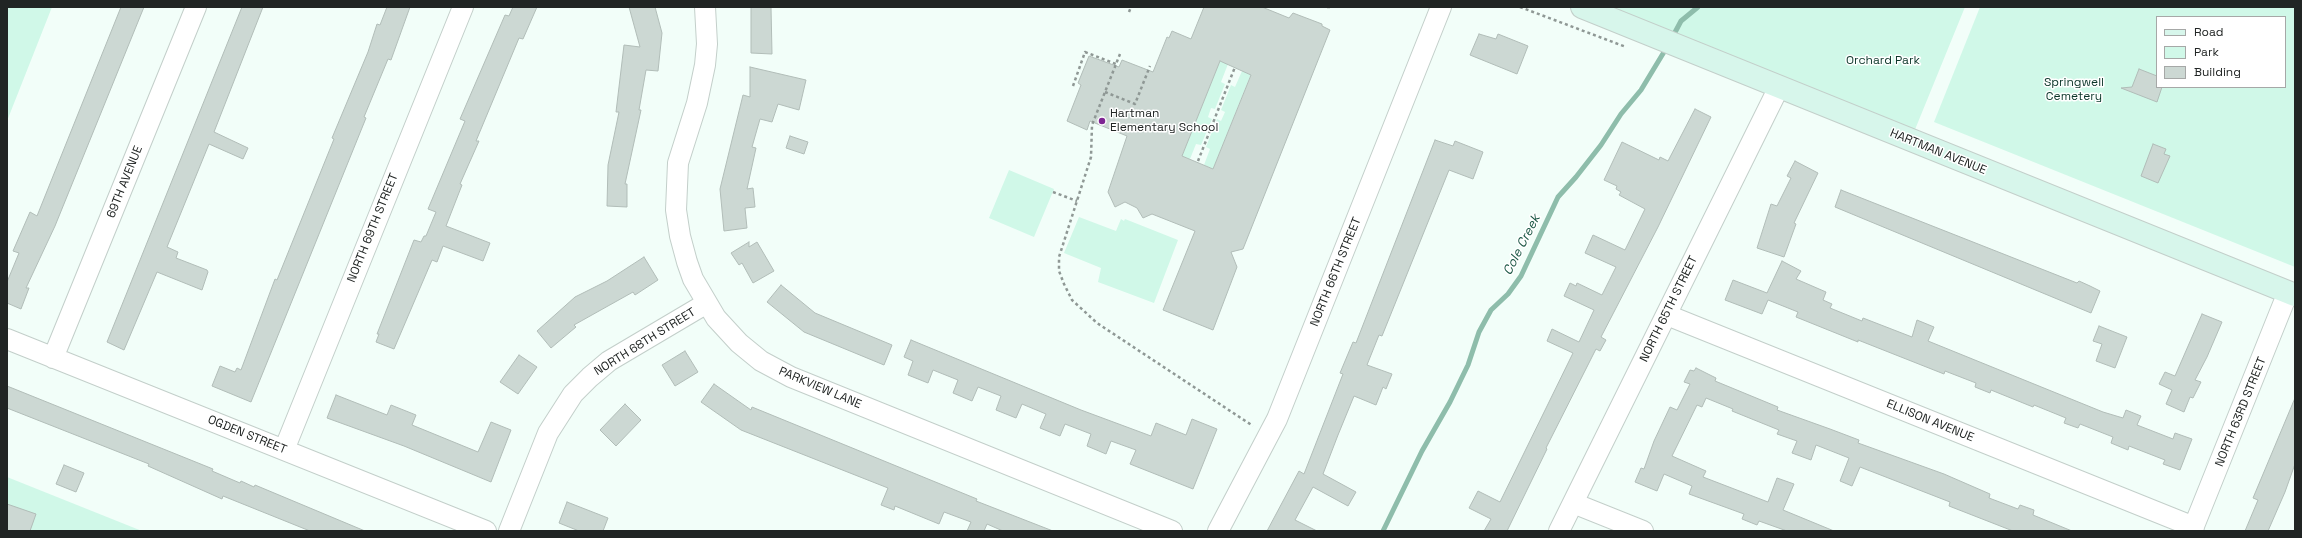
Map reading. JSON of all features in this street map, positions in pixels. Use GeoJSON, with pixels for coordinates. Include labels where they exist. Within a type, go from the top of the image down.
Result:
{"type":"FeatureCollection","features":[{"type":"Feature","properties":{"kind":"main road","name":"HARTMAN AVENUE"},"geometry":{"type":"LineString","coordinates":[[1582,7],[1629,37],[1696,53],[2292,294]]}},
{"type":"Feature","properties":{"kind":"street","name":"69TH AVENUE"},"geometry":{"type":"LineString","coordinates":[[53,358],[196,7]]}},
{"type":"Feature","properties":{"kind":"street","name":"NORTH 69TH STREET"},"geometry":{"type":"LineString","coordinates":[[284,450],[463,7]]}},
{"type":"Feature","properties":{"kind":"street","name":"PARKVIEW LANE"},"geometry":{"type":"LineString","coordinates":[[705,7],[706,65],[699,97],[678,163],[676,194],[680,236],[686,262],[706,303],[716,318],[738,343],[761,360],[791,377],[1172,531]]}},
{"type":"Feature","properties":{"kind":"street","name":"NORTH 66TH STREET"},"geometry":{"type":"LineString","coordinates":[[1218,531],[1277,420],[1441,7]]}},
{"type":"Feature","properties":{"kind":"street","name":"NORTH 65TH STREET"},"geometry":{"type":"LineString","coordinates":[[1560,531],[1779,87]]}},
{"type":"Feature","properties":{"kind":"street","name":"NORTH 63RD STREET"},"geometry":{"type":"LineString","coordinates":[[2193,529],[2292,294]]}},
{"type":"Feature","properties":{"kind":"street","name":"NORTH 68TH STREET"},"geometry":{"type":"LineString","coordinates":[[509,531],[548,433],[573,394],[590,377],[609,362],[706,303]]}},
{"type":"Feature","properties":{"kind":"street","name":"ELLISON AVENUE"},"geometry":{"type":"LineString","coordinates":[[1667,315],[2193,529]]}},
{"type":"Feature","properties":{"kind":"street","name":"OGDEN STREET"},"geometry":{"type":"LineString","coordinates":[[7,339],[486,531]]}},
{"type":"Feature","properties":{"kind":"street"},"geometry":{"type":"LineString","coordinates":[[1573,503],[1643,531]]}},
{"type":"Feature","properties":{"kind":"path"},"geometry":{"type":"LineString","coordinates":[[1129,12],[1131,7]]}},
{"type":"Feature","properties":{"kind":"path"},"geometry":{"type":"LineString","coordinates":[[1520,7],[1596,37],[1629,37]]}},
{"type":"Feature","properties":{"kind":"path"},"geometry":{"type":"LineString","coordinates":[[1073,86],[1085,52],[1116,64]]}},
{"type":"Feature","properties":{"kind":"path"},"geometry":{"type":"LineString","coordinates":[[1120,54],[1092,125],[1091,157],[1059,257],[1059,271],[1072,300],[1097,323],[1256,428]]}},
{"type":"Feature","properties":{"kind":"path"},"geometry":{"type":"LineString","coordinates":[[1105,92],[1135,104],[1150,66]]}},
{"type":"Feature","properties":{"kind":"path"},"geometry":{"type":"LineString","coordinates":[[1198,161],[1235,67]]}},
{"type":"Feature","properties":{"kind":"path"},"geometry":{"type":"LineString","coordinates":[[1053,192],[1077,202]]}},
{"type":"Feature","properties":{"kind":"green space"},"geometry":{"type":"Polygon","coordinates":[[[7,7],[52,7],[7,121],[7,7]]]}},
{"type":"Feature","properties":{"kind":"green space","name":"Orchard Park"},"geometry":{"type":"Polygon","coordinates":[[[1604,7],[1965,7],[1914,132],[1604,7]]]}},
{"type":"Feature","properties":{"kind":"green space","name":"Springwell Cemetery"},"geometry":{"type":"Polygon","coordinates":[[[1980,7],[2295,7],[2295,267],[1934,122],[1980,7]]]}},
{"type":"Feature","properties":{"kind":"green space"},"geometry":{"type":"Polygon","coordinates":[[[1220,61],[1228,64],[1221,82],[1225,84],[1215,109],[1211,108],[1208,117],[1212,119],[1201,145],[1196,144],[1190,159],[1182,156],[1220,61]]]}},
{"type":"Feature","properties":{"kind":"green space"},"geometry":{"type":"Polygon","coordinates":[[[1242,71],[1251,74],[1213,169],[1204,165],[1210,149],[1206,147],[1217,119],[1221,121],[1225,112],[1221,110],[1231,85],[1235,87],[1242,71]]]}},
{"type":"Feature","properties":{"kind":"green space"},"geometry":{"type":"Polygon","coordinates":[[[1009,170],[1054,189],[1034,237],[989,218],[1009,170]]]}},
{"type":"Feature","properties":{"kind":"green space"},"geometry":{"type":"Polygon","coordinates":[[[1079,217],[1116,231],[1121,219],[1124,221],[1125,219],[1178,240],[1154,303],[1098,282],[1101,268],[1064,253],[1079,217]]]}},
{"type":"Feature","properties":{"kind":"green space"},"geometry":{"type":"Polygon","coordinates":[[[7,477],[142,531],[7,531],[7,477]]]}},
{"type":"Feature","properties":{"kind":"building"},"geometry":{"type":"Polygon","coordinates":[[[121,7],[144,7],[55,226],[26,288],[29,288],[21,309],[7,303],[7,282],[19,253],[13,251],[30,212],[37,216],[121,7]]]}},
{"type":"Feature","properties":{"kind":"building"},"geometry":{"type":"Polygon","coordinates":[[[242,7],[263,7],[214,132],[248,148],[243,159],[209,144],[167,247],[178,252],[176,258],[207,270],[208,272],[202,290],[157,272],[124,350],[107,342],[242,7]]]}},
{"type":"Feature","properties":{"kind":"building"},"geometry":{"type":"Polygon","coordinates":[[[387,7],[410,7],[391,60],[388,59],[364,117],[366,118],[251,402],[212,386],[220,366],[235,372],[237,368],[241,370],[275,279],[277,280],[334,139],[332,138],[368,52],[377,24],[380,25],[387,7]]]}},
{"type":"Feature","properties":{"kind":"building"},"geometry":{"type":"Polygon","coordinates":[[[513,7],[537,7],[523,39],[519,38],[476,141],[479,141],[460,184],[462,185],[446,226],[490,243],[483,261],[443,246],[437,262],[432,260],[394,349],[376,342],[379,334],[377,334],[414,240],[421,242],[424,236],[426,236],[436,212],[428,209],[465,121],[460,119],[505,15],[509,16],[513,7]]]}},
{"type":"Feature","properties":{"kind":"building"},"geometry":{"type":"Polygon","coordinates":[[[629,7],[655,7],[662,33],[658,71],[646,70],[639,110],[641,110],[625,184],[627,184],[627,207],[607,206],[608,165],[619,112],[616,112],[624,45],[640,47],[629,7]]]}},
{"type":"Feature","properties":{"kind":"building"},"geometry":{"type":"Polygon","coordinates":[[[751,7],[771,7],[772,54],[751,53],[751,7]]]}},
{"type":"Feature","properties":{"kind":"building"},"geometry":{"type":"Polygon","coordinates":[[[1204,7],[1262,7],[1289,18],[1293,13],[1322,24],[1322,26],[1330,30],[1243,249],[1231,252],[1237,267],[1213,330],[1163,310],[1195,231],[1152,214],[1143,218],[1137,208],[1125,202],[1115,207],[1108,192],[1127,136],[1090,121],[1087,130],[1067,121],[1081,85],[1078,83],[1089,56],[1119,67],[1122,60],[1153,72],[1167,37],[1169,38],[1172,31],[1191,39],[1204,7]],[[1220,61],[1182,156],[1213,169],[1251,75],[1220,61]]]}},
{"type":"Feature","properties":{"kind":"building"},"geometry":{"type":"Polygon","coordinates":[[[1479,34],[1496,39],[1498,34],[1528,46],[1517,74],[1470,55],[1479,34]]]}},
{"type":"Feature","properties":{"kind":"building"},"geometry":{"type":"Polygon","coordinates":[[[750,67],[806,80],[799,110],[778,104],[772,122],[760,119],[752,147],[756,148],[747,189],[753,188],[755,207],[745,208],[747,228],[724,231],[720,189],[743,95],[750,97],[750,67]]]}},
{"type":"Feature","properties":{"kind":"building"},"geometry":{"type":"Polygon","coordinates":[[[2139,69],[2156,76],[2156,88],[2162,88],[2157,102],[2121,88],[2132,87],[2139,69]]]}},
{"type":"Feature","properties":{"kind":"building"},"geometry":{"type":"Polygon","coordinates":[[[1695,109],[1711,117],[1658,227],[1601,337],[1606,340],[1600,351],[1596,349],[1546,448],[1547,449],[1507,531],[1484,531],[1491,519],[1469,508],[1478,491],[1500,502],[1573,353],[1547,341],[1552,329],[1579,342],[1594,310],[1564,296],[1570,283],[1576,286],[1577,283],[1602,295],[1616,267],[1585,253],[1593,235],[1625,250],[1645,209],[1619,195],[1621,192],[1616,189],[1617,186],[1604,180],[1622,142],[1659,160],[1660,157],[1668,161],[1695,109]]]}},
{"type":"Feature","properties":{"kind":"building"},"geometry":{"type":"Polygon","coordinates":[[[790,136],[808,142],[804,154],[786,148],[790,136]]]}},
{"type":"Feature","properties":{"kind":"building"},"geometry":{"type":"Polygon","coordinates":[[[1435,140],[1453,146],[1455,141],[1483,152],[1473,179],[1449,170],[1382,336],[1379,335],[1367,365],[1392,374],[1386,389],[1383,387],[1376,405],[1354,396],[1323,474],[1356,492],[1348,506],[1313,487],[1295,520],[1317,531],[1267,531],[1299,471],[1304,474],[1343,374],[1340,373],[1353,342],[1356,343],[1435,140]]]}},
{"type":"Feature","properties":{"kind":"building"},"geometry":{"type":"Polygon","coordinates":[[[2153,144],[2166,149],[2164,154],[2170,156],[2158,183],[2141,176],[2153,144]]]}},
{"type":"Feature","properties":{"kind":"building"},"geometry":{"type":"Polygon","coordinates":[[[1795,161],[1818,173],[1794,223],[1796,224],[1784,257],[1757,248],[1771,204],[1777,206],[1791,178],[1787,176],[1795,161]]]}},
{"type":"Feature","properties":{"kind":"building"},"geometry":{"type":"Polygon","coordinates":[[[1841,190],[2077,283],[2079,281],[2090,286],[2100,291],[2091,313],[1835,207],[1841,190]]]}},
{"type":"Feature","properties":{"kind":"building"},"geometry":{"type":"Polygon","coordinates":[[[749,242],[749,247],[757,242],[774,271],[753,283],[742,263],[739,265],[731,253],[749,242]]]}},
{"type":"Feature","properties":{"kind":"building"},"geometry":{"type":"Polygon","coordinates":[[[644,257],[658,280],[635,295],[633,292],[574,325],[576,327],[551,348],[537,331],[575,297],[607,281],[644,257]]]}},
{"type":"Feature","properties":{"kind":"building"},"geometry":{"type":"Polygon","coordinates":[[[1782,261],[1801,271],[1796,279],[1826,292],[1823,300],[1832,304],[1830,308],[1862,321],[1863,318],[1912,337],[1917,320],[1934,327],[1928,341],[2103,412],[2123,418],[2126,410],[2141,416],[2137,425],[2173,439],[2175,433],[2192,439],[2180,470],[2163,464],[2165,460],[2129,446],[2128,450],[2111,443],[2113,437],[2080,424],[2078,428],[2064,423],[2066,418],[2034,405],[2033,407],[1991,390],[1990,393],[1975,387],[1976,383],[1945,371],[1944,374],[1796,317],[1798,312],[1768,300],[1762,314],[1725,300],[1733,280],[1767,293],[1782,261]]]}},
{"type":"Feature","properties":{"kind":"building"},"geometry":{"type":"Polygon","coordinates":[[[781,285],[815,313],[892,345],[884,365],[804,332],[767,302],[781,285]]]}},
{"type":"Feature","properties":{"kind":"building"},"geometry":{"type":"Polygon","coordinates":[[[2202,314],[2222,322],[2195,380],[2201,382],[2193,398],[2190,397],[2184,412],[2166,404],[2172,390],[2159,384],[2165,372],[2175,376],[2202,314]]]}},
{"type":"Feature","properties":{"kind":"building"},"geometry":{"type":"Polygon","coordinates":[[[2099,326],[2127,337],[2115,368],[2096,361],[2102,344],[2093,341],[2099,326]]]}},
{"type":"Feature","properties":{"kind":"building"},"geometry":{"type":"Polygon","coordinates":[[[911,340],[1081,410],[1151,436],[1156,423],[1186,435],[1192,419],[1217,429],[1193,489],[1130,464],[1136,450],[1111,441],[1106,454],[1087,446],[1091,434],[1065,424],[1060,436],[1040,428],[1046,414],[1022,404],[1016,418],[996,410],[1001,396],[978,387],[972,401],[953,393],[958,380],[933,370],[928,383],[908,375],[913,361],[904,357],[911,340]]]}},
{"type":"Feature","properties":{"kind":"building"},"geometry":{"type":"Polygon","coordinates":[[[685,351],[698,372],[675,386],[662,365],[685,351]]]}},
{"type":"Feature","properties":{"kind":"building"},"geometry":{"type":"Polygon","coordinates":[[[519,355],[537,367],[518,394],[500,382],[519,355]]]}},
{"type":"Feature","properties":{"kind":"building"},"geometry":{"type":"Polygon","coordinates":[[[1696,368],[1716,378],[1715,381],[1778,407],[1777,410],[1859,440],[1858,443],[1944,474],[1990,494],[1989,498],[2018,509],[2020,505],[2034,510],[2033,515],[2072,531],[2013,531],[1949,506],[1950,502],[1860,467],[1852,486],[1840,481],[1849,458],[1816,445],[1811,460],[1792,453],[1797,441],[1777,434],[1779,430],[1732,411],[1733,409],[1706,398],[1702,407],[1697,405],[1672,456],[1706,471],[1703,477],[1768,502],[1777,478],[1794,484],[1783,510],[1834,531],[1787,531],[1759,521],[1757,525],[1742,519],[1744,514],[1689,494],[1692,486],[1664,474],[1657,491],[1635,482],[1641,468],[1644,469],[1654,441],[1670,407],[1677,410],[1690,384],[1684,382],[1690,370],[1694,371],[1696,368]]]}},
{"type":"Feature","properties":{"kind":"building"},"geometry":{"type":"Polygon","coordinates":[[[714,384],[751,410],[752,407],[977,499],[976,501],[1053,531],[1003,531],[987,524],[984,531],[967,531],[971,522],[944,512],[939,524],[895,506],[894,510],[881,505],[888,488],[741,430],[701,402],[714,384]]]}},
{"type":"Feature","properties":{"kind":"building"},"geometry":{"type":"Polygon","coordinates":[[[7,386],[213,469],[212,471],[240,483],[241,481],[254,487],[255,485],[365,531],[310,531],[223,496],[222,499],[148,466],[149,464],[7,408],[7,386]]]}},
{"type":"Feature","properties":{"kind":"building"},"geometry":{"type":"Polygon","coordinates":[[[336,395],[387,415],[391,405],[416,415],[412,425],[478,452],[491,422],[511,430],[491,482],[404,446],[327,418],[336,395]]]}},
{"type":"Feature","properties":{"kind":"building"},"geometry":{"type":"Polygon","coordinates":[[[2295,398],[2295,464],[2285,492],[2268,531],[2245,531],[2258,500],[2253,498],[2295,398]]]}},
{"type":"Feature","properties":{"kind":"building"},"geometry":{"type":"Polygon","coordinates":[[[625,404],[641,420],[616,446],[600,430],[625,404]]]}},
{"type":"Feature","properties":{"kind":"building"},"geometry":{"type":"Polygon","coordinates":[[[64,465],[84,473],[76,492],[56,484],[64,465]]]}},
{"type":"Feature","properties":{"kind":"building"},"geometry":{"type":"Polygon","coordinates":[[[567,502],[608,518],[603,531],[579,531],[559,523],[567,502]]]}},
{"type":"Feature","properties":{"kind":"building"},"geometry":{"type":"Polygon","coordinates":[[[7,504],[36,514],[30,531],[7,531],[7,504]]]}},
{"type":"Feature","properties":{"kind":"waterway","name":"Cole Creek"},"geometry":{"type":"LineString","coordinates":[[1672,38],[1681,21],[1698,7]]}},
{"type":"Feature","properties":{"kind":"waterway","name":"Cole Creek"},"geometry":{"type":"LineString","coordinates":[[1383,531],[1422,451],[1450,402],[1468,365],[1479,332],[1491,310],[1508,294],[1521,276],[1558,197],[1601,145],[1621,114],[1641,90],[1667,47]]}},
{"type":"Feature","properties":{"kind":"place","name":"Hartman Elementary School"},"geometry":{"type":"Point","coordinates":[1102,121]}}]}
